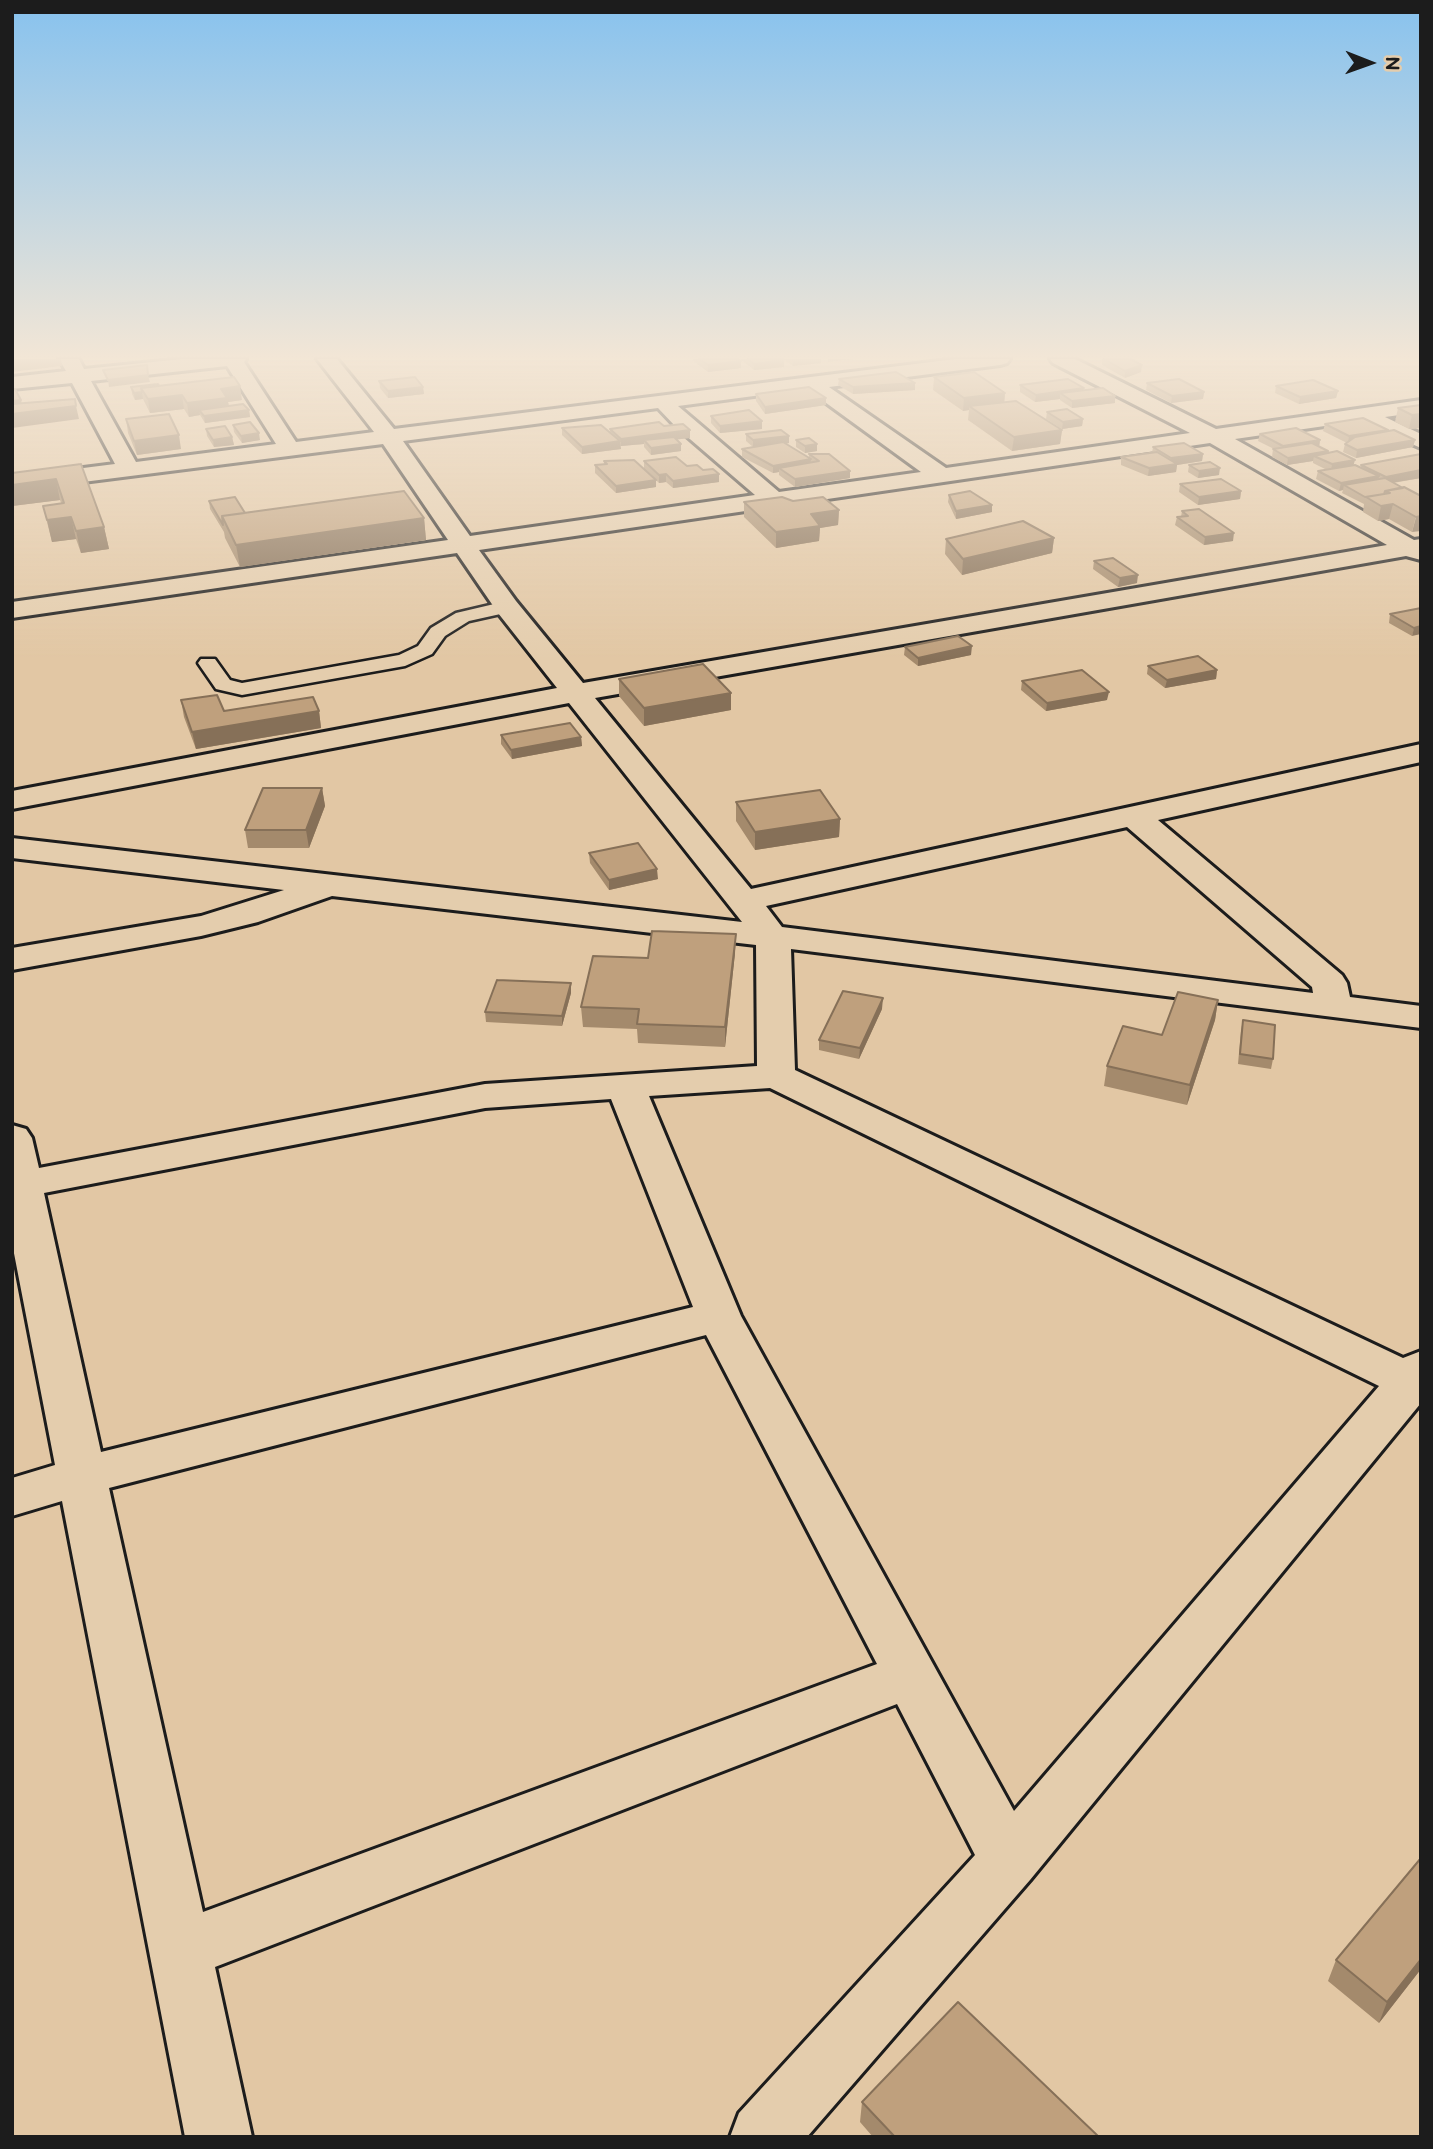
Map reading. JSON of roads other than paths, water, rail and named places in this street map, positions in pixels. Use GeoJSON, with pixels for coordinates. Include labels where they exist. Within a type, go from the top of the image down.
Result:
{"type":"FeatureCollection","features":[{"type":"Feature","properties":{"kind":"street"},"geometry":{"type":"LineString","coordinates":[[122,459],[128,470]]}},
{"type":"Feature","properties":{"kind":"street"},"geometry":{"type":"LineString","coordinates":[[12,484],[215,459]]}},
{"type":"Feature","properties":{"kind":"street"},"geometry":{"type":"LineString","coordinates":[[404,459],[507,607],[773,938],[776,1076]]}},
{"type":"Feature","properties":{"kind":"street"},"geometry":{"type":"LineString","coordinates":[[726,459],[774,500]]}},
{"type":"Feature","properties":{"kind":"street"},"geometry":{"type":"LineString","coordinates":[[918,459],[942,476]]}},
{"type":"Feature","properties":{"kind":"street"},"geometry":{"type":"LineString","coordinates":[[12,610],[1055,459]]}},
{"type":"Feature","properties":{"kind":"street"},"geometry":{"type":"LineString","coordinates":[[1255,459],[1417,549]]}},
{"type":"Feature","properties":{"kind":"street"},"geometry":{"type":"LineString","coordinates":[[12,800],[575,693],[1417,549]]}},
{"type":"Feature","properties":{"kind":"street"},"geometry":{"type":"LineString","coordinates":[[744,901],[1421,753]]}},
{"type":"Feature","properties":{"kind":"street"},"geometry":{"type":"LineString","coordinates":[[1134,816],[1329,983],[1334,1007]]}},
{"type":"Feature","properties":{"kind":"street"},"geometry":{"type":"LineString","coordinates":[[13,851],[578,912],[1421,1017]]}},
{"type":"Feature","properties":{"kind":"street"},"geometry":{"type":"LineString","coordinates":[[12,959],[201,926],[246,915],[329,886]]}},
{"type":"Feature","properties":{"kind":"street"},"geometry":{"type":"LineString","coordinates":[[219,2137],[82,1476],[15,1169],[485,1096],[776,1076],[1417,1378],[1009,1860],[763,2137]]}},
{"type":"Feature","properties":{"kind":"street"},"geometry":{"type":"LineString","coordinates":[[625,1086],[719,1317],[1009,1860]]}},
{"type":"Feature","properties":{"kind":"street"},"geometry":{"type":"LineString","coordinates":[[12,1497],[82,1476],[719,1317]]}},
{"type":"Feature","properties":{"kind":"street"},"geometry":{"type":"LineString","coordinates":[[181,1950],[911,1675]]}},
{"type":"Feature","properties":{"kind":"lane"},"geometry":{"type":"LineString","coordinates":[[208,663],[223,685],[242,689],[290,682],[405,660],[425,650],[438,632],[463,617],[507,607]]}}]}
